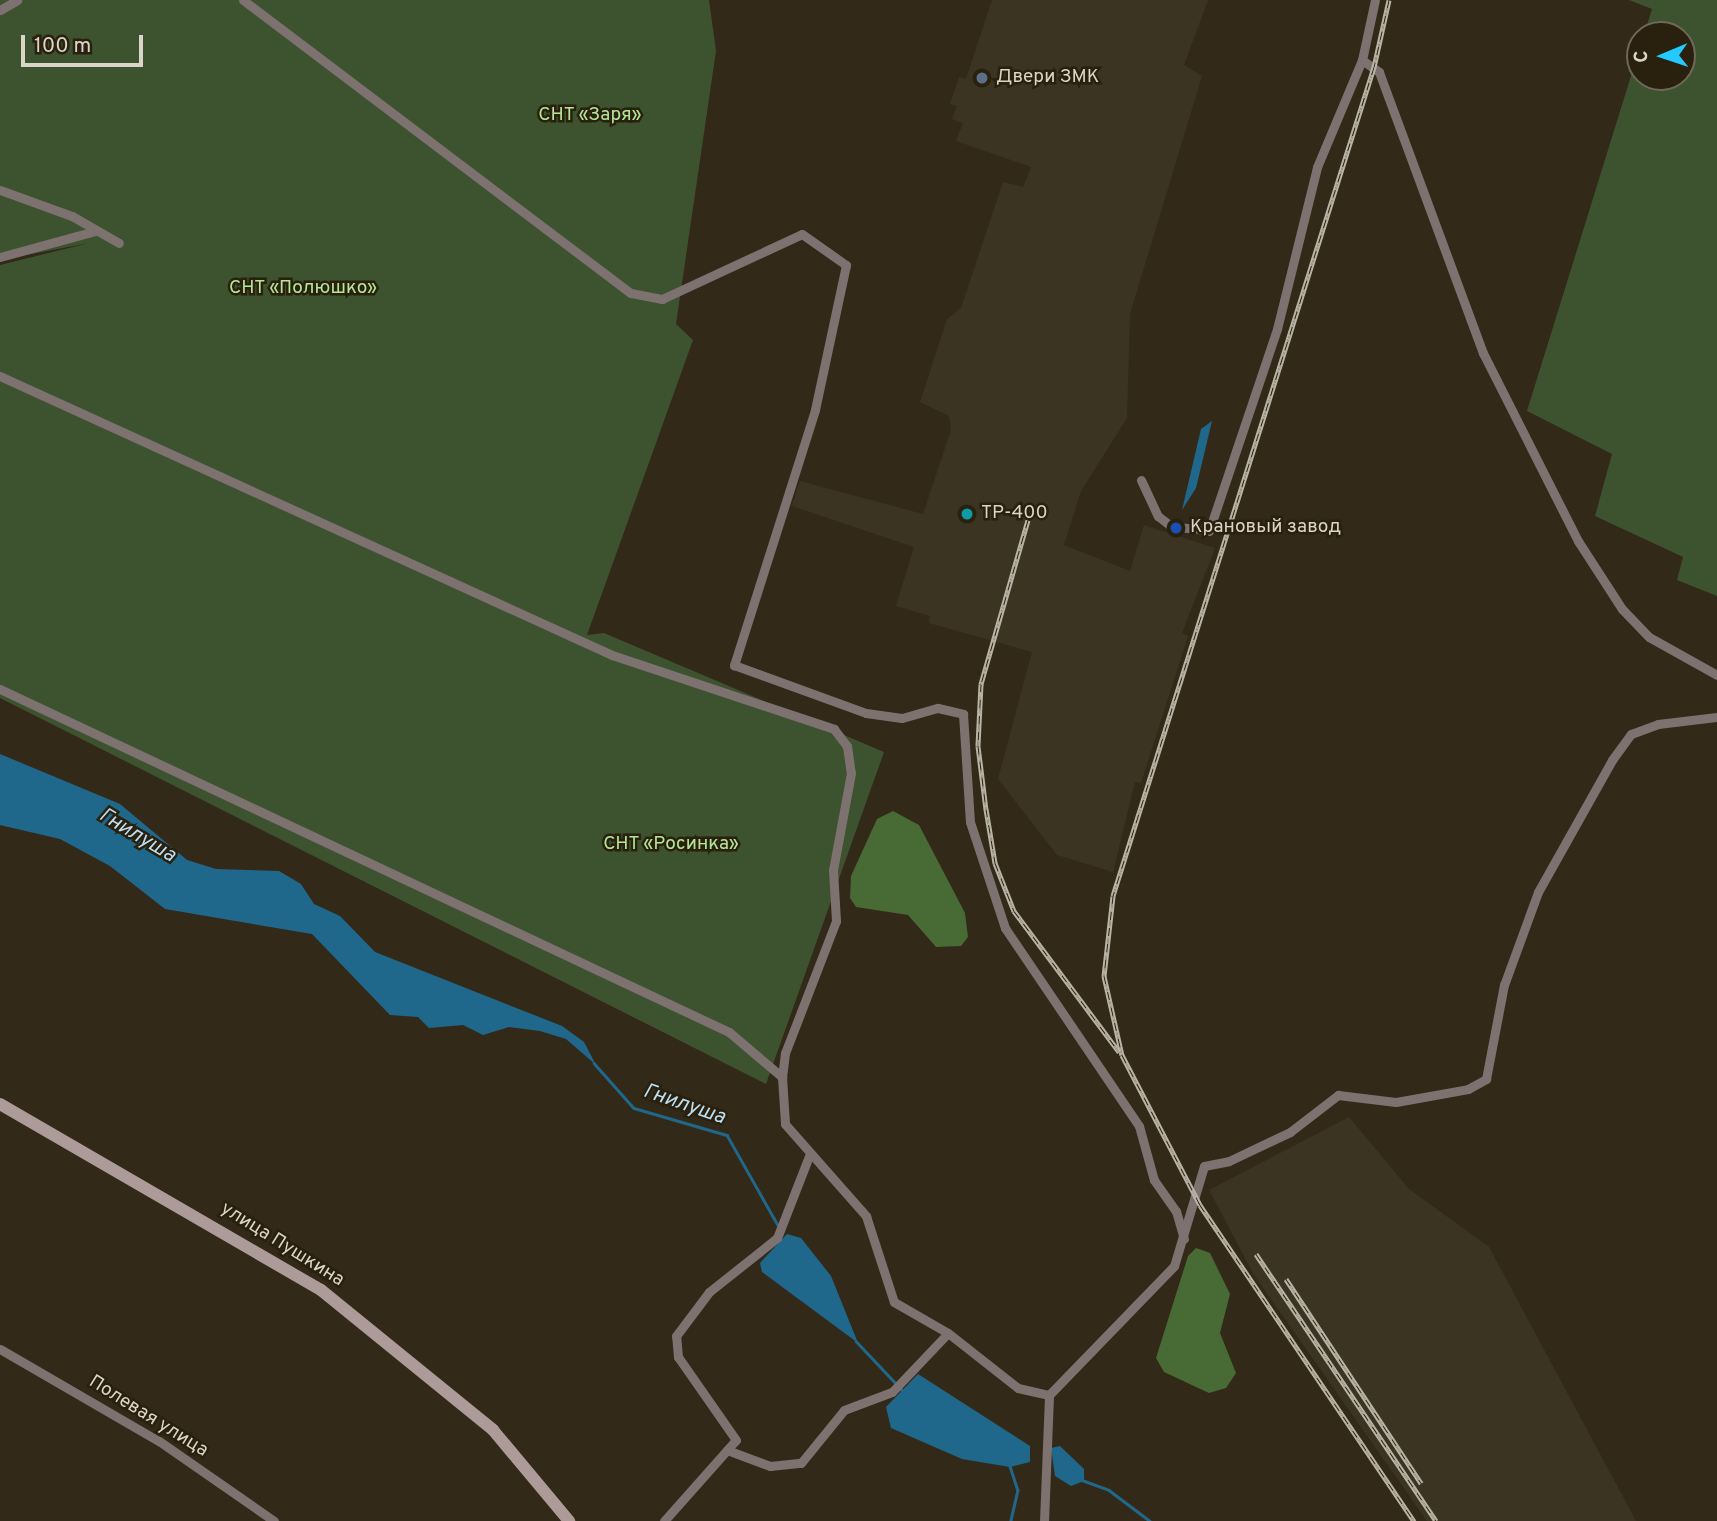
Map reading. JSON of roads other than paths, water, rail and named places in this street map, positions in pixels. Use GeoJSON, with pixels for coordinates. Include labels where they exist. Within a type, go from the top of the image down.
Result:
{"type":"FeatureCollection","features":[{"type":"Feature","properties":{"kind":"main road","name":"улица Пушкина"},"geometry":{"type":"LineString","coordinates":[[0,1104],[321,1290],[493,1430],[569,1521]]}},
{"type":"Feature","properties":{"kind":"street"},"geometry":{"type":"LineString","coordinates":[[0,10],[17,0]]}},
{"type":"Feature","properties":{"kind":"street"},"geometry":{"type":"LineString","coordinates":[[243,0],[631,293],[662,299],[802,234],[846,265],[815,410],[734,665],[866,713],[902,718],[938,708],[963,714],[970,822],[1005,928],[1139,1126],[1154,1180],[1176,1211],[1184,1240]]}},
{"type":"Feature","properties":{"kind":"street"},"geometry":{"type":"LineString","coordinates":[[1141,480],[1158,516],[1171,526],[1209,531],[1277,329],[1317,167],[1362,60],[1375,0]]}},
{"type":"Feature","properties":{"kind":"street"},"geometry":{"type":"LineString","coordinates":[[1362,60],[1379,72],[1483,353],[1578,541],[1622,609],[1649,637],[1717,675]]}},
{"type":"Feature","properties":{"kind":"street"},"geometry":{"type":"LineString","coordinates":[[0,190],[119,243]]}},
{"type":"Feature","properties":{"kind":"street"},"geometry":{"type":"LineString","coordinates":[[0,257],[95,231]]}},
{"type":"Feature","properties":{"kind":"street"},"geometry":{"type":"LineString","coordinates":[[0,376],[612,655],[834,729],[847,746],[851,773],[833,870],[836,922],[785,1053],[782,1077],[785,1125],[866,1216],[894,1302],[948,1333],[1018,1388],[1049,1395]]}},
{"type":"Feature","properties":{"kind":"street"},"geometry":{"type":"LineString","coordinates":[[0,689],[108,745],[704,1019],[782,1077]]}},
{"type":"Feature","properties":{"kind":"street"},"geometry":{"type":"LineString","coordinates":[[1044,1521],[1049,1395],[1174,1266],[1184,1240],[1204,1166],[1229,1161],[1290,1132],[1338,1095],[1396,1102],[1468,1089],[1486,1079],[1504,985],[1538,892],[1612,760],[1632,734],[1658,724],[1717,718]]}},
{"type":"Feature","properties":{"kind":"street"},"geometry":{"type":"LineString","coordinates":[[664,1521],[736,1440],[678,1357],[676,1336],[709,1293],[777,1238],[810,1156]]}},
{"type":"Feature","properties":{"kind":"street"},"geometry":{"type":"LineString","coordinates":[[727,1450],[770,1466],[801,1463],[844,1409],[892,1392],[948,1333]]}},
{"type":"Feature","properties":{"kind":"street","name":"Полевая улица"},"geometry":{"type":"LineString","coordinates":[[0,1349],[159,1441],[274,1521]]}},
{"type":"Feature","properties":{"kind":"water"},"geometry":{"type":"Polygon","coordinates":[[[1212,421],[1196,488],[1182,510],[1201,429],[1212,421]]]}},
{"type":"Feature","properties":{"kind":"water"},"geometry":{"type":"Polygon","coordinates":[[[0,754],[120,804],[187,860],[216,869],[279,871],[301,884],[314,904],[340,916],[375,952],[562,1026],[584,1042],[596,1065],[566,1039],[540,1031],[509,1027],[483,1035],[463,1025],[429,1028],[418,1017],[390,1015],[312,934],[165,909],[110,866],[60,839],[0,825],[0,754]]]}},
{"type":"Feature","properties":{"kind":"water"},"geometry":{"type":"Polygon","coordinates":[[[787,1234],[801,1238],[831,1276],[858,1343],[762,1272],[760,1263],[787,1234]]]}},
{"type":"Feature","properties":{"kind":"water"},"geometry":{"type":"Polygon","coordinates":[[[918,1374],[1030,1446],[1030,1462],[1010,1467],[962,1459],[891,1428],[886,1407],[918,1374]]]}},
{"type":"Feature","properties":{"kind":"water"},"geometry":{"type":"Polygon","coordinates":[[[1060,1446],[1084,1469],[1084,1481],[1071,1486],[1055,1476],[1051,1448],[1060,1446]]]}},
{"type":"Feature","properties":{"kind":"waterway","name":"Гнилуша"},"geometry":{"type":"LineString","coordinates":[[594,1063],[634,1108],[727,1135],[778,1225]]}},
{"type":"Feature","properties":{"kind":"waterway","name":"Гнилуша"},"geometry":{"type":"LineString","coordinates":[[856,1341],[904,1392]]}},
{"type":"Feature","properties":{"kind":"waterway"},"geometry":{"type":"LineString","coordinates":[[1009,1463],[1018,1490],[1011,1521]]}},
{"type":"Feature","properties":{"kind":"waterway","name":"Гнилуша"},"geometry":{"type":"LineString","coordinates":[[1082,1480],[1109,1490],[1150,1521]]}},
{"type":"Feature","properties":{"kind":"railway"},"geometry":{"type":"LineString","coordinates":[[1389,0],[1374,67],[1113,896],[1104,976],[1122,1055],[1200,1205],[1414,1521]]}},
{"type":"Feature","properties":{"kind":"railway"},"geometry":{"type":"LineString","coordinates":[[1028,520],[981,684],[978,746],[995,863],[1014,911],[1119,1052]]}},
{"type":"Feature","properties":{"kind":"railway"},"geometry":{"type":"LineString","coordinates":[[1256,1254],[1436,1521]]}},
{"type":"Feature","properties":{"kind":"railway"},"geometry":{"type":"LineString","coordinates":[[1286,1279],[1421,1483]]}},
{"type":"Feature","properties":{"kind":"place","name":"Двери ЗМК"},"geometry":{"type":"Point","coordinates":[982,78]}},
{"type":"Feature","properties":{"kind":"place","name":"ТР-400"},"geometry":{"type":"Point","coordinates":[967,514]}},
{"type":"Feature","properties":{"kind":"place","name":"Крановый завод"},"geometry":{"type":"Point","coordinates":[1176,528]}},
{"type":"Feature","properties":{"kind":"park label","name":"СНТ «Заря»"},"geometry":{"type":"Point","coordinates":[590,116]}},
{"type":"Feature","properties":{"kind":"park label","name":"СНТ «Полюшко»"},"geometry":{"type":"Point","coordinates":[303,289]}},
{"type":"Feature","properties":{"kind":"park label","name":"СНТ «Росинка»"},"geometry":{"type":"Point","coordinates":[671,845]}}]}
